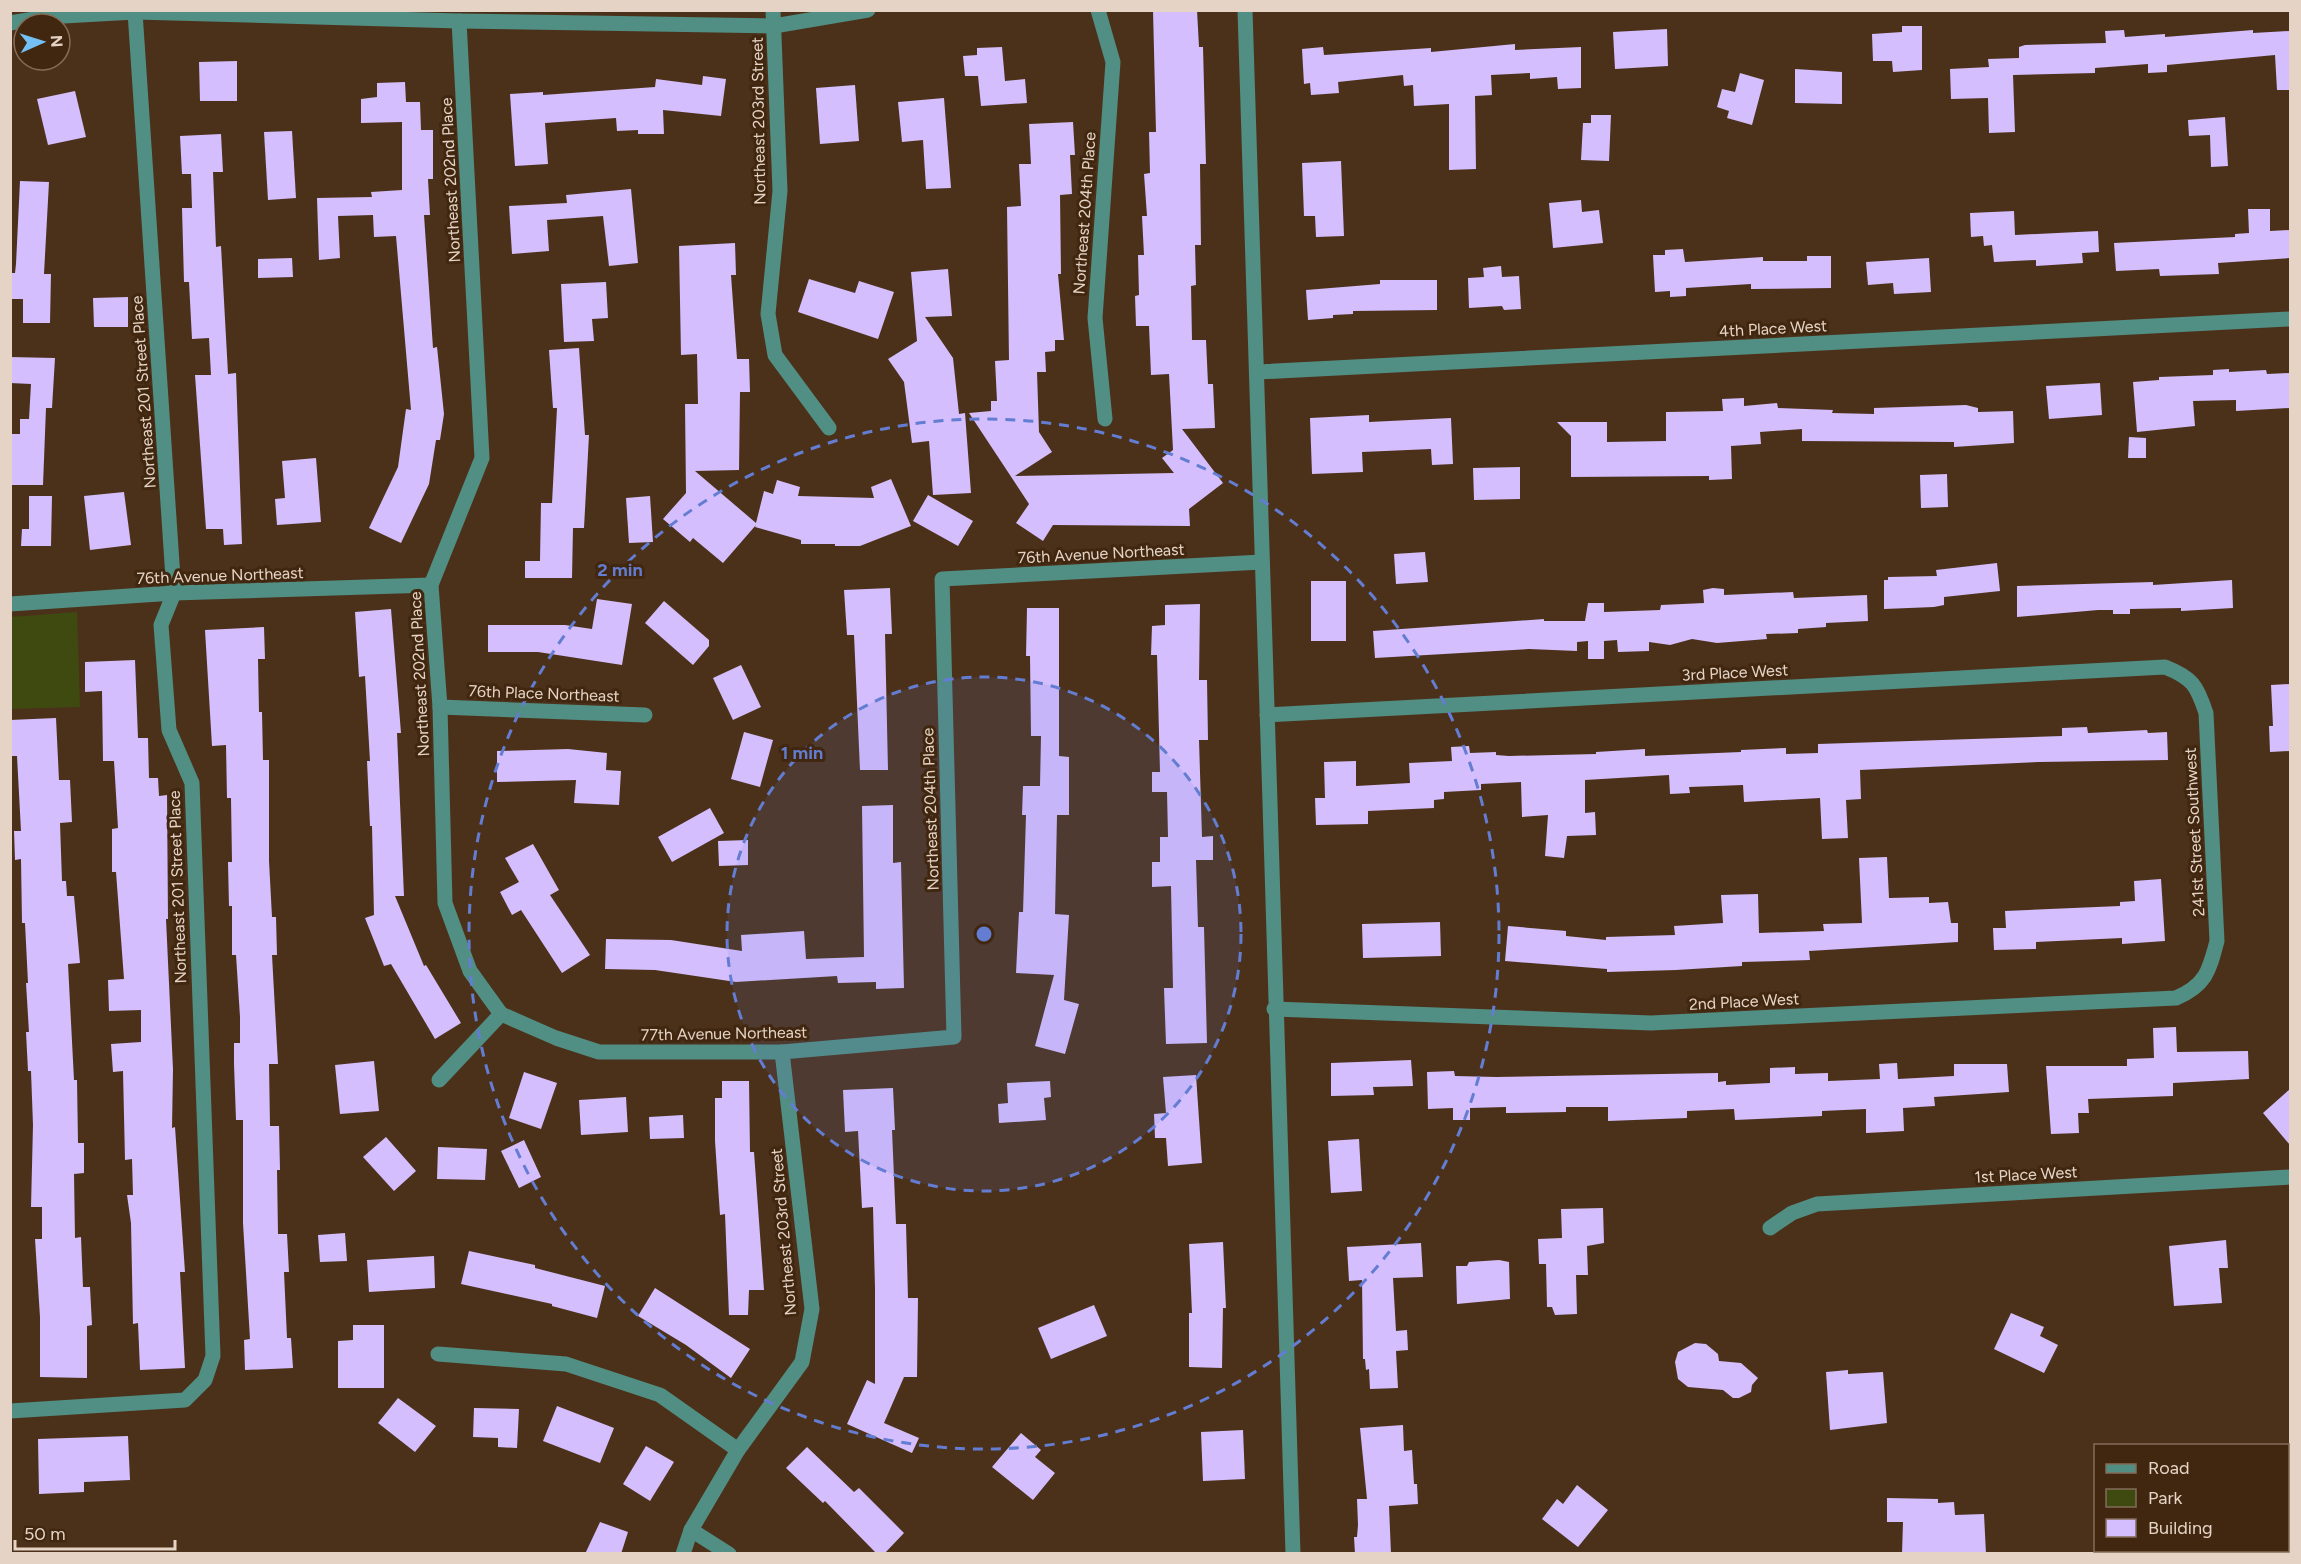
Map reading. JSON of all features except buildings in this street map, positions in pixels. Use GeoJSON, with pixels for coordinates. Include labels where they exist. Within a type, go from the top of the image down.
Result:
{"type":"FeatureCollection","features":[{"type":"Feature","properties":{"kind":"street"},"geometry":{"type":"LineString","coordinates":[[10,23],[46,17],[135,12],[382,15],[459,21],[774,18],[868,10]]}},
{"type":"Feature","properties":{"kind":"street","name":"Northeast 204th Place"},"geometry":{"type":"LineString","coordinates":[[1098,10],[1113,62],[1095,318],[1105,419]]}},
{"type":"Feature","properties":{"kind":"street"},"geometry":{"type":"LineString","coordinates":[[1245,10],[1258,372],[1274,1009],[1293,1554]]}},
{"type":"Feature","properties":{"kind":"street","name":"Northeast 201 Street Place"},"geometry":{"type":"LineString","coordinates":[[10,1411],[185,1400],[205,1380],[213,1356],[192,783],[169,730],[161,625],[174,593],[135,12]]}},
{"type":"Feature","properties":{"kind":"street","name":"Northeast 203rd Street"},"geometry":{"type":"LineString","coordinates":[[774,18],[780,191],[768,314],[775,355],[828,428]]}},
{"type":"Feature","properties":{"kind":"street","name":"Northeast 202nd Place"},"geometry":{"type":"LineString","coordinates":[[459,21],[482,458],[431,585],[440,707],[445,903],[470,971],[501,1014]]}},
{"type":"Feature","properties":{"kind":"street","name":"4th Place West"},"geometry":{"type":"LineString","coordinates":[[1258,372],[2290,319]]}},
{"type":"Feature","properties":{"kind":"street","name":"76th Avenue Northeast"},"geometry":{"type":"LineString","coordinates":[[942,579],[1262,562]]}},
{"type":"Feature","properties":{"kind":"street","name":"Northeast 204th Place"},"geometry":{"type":"LineString","coordinates":[[942,579],[954,1037]]}},
{"type":"Feature","properties":{"kind":"street","name":"76th Avenue Northeast"},"geometry":{"type":"LineString","coordinates":[[10,604],[174,593],[431,585]]}},
{"type":"Feature","properties":{"kind":"street","name":"3rd Place West"},"geometry":{"type":"LineString","coordinates":[[1267,716],[2165,668],[2185,675],[2198,688]]}},
{"type":"Feature","properties":{"kind":"street","name":"241st Street Southwest"},"geometry":{"type":"LineString","coordinates":[[2198,688],[2206,713],[2217,941],[2207,975]]}},
{"type":"Feature","properties":{"kind":"street","name":"76th Place Northeast"},"geometry":{"type":"LineString","coordinates":[[440,707],[645,716]]}},
{"type":"Feature","properties":{"kind":"street","name":"2nd Place West"},"geometry":{"type":"LineString","coordinates":[[1274,1009],[1651,1023],[2176,998],[2193,990],[2207,975]]}},
{"type":"Feature","properties":{"kind":"street"},"geometry":{"type":"LineString","coordinates":[[439,1080],[501,1014]]}},
{"type":"Feature","properties":{"kind":"street","name":"77th Avenue Northeast"},"geometry":{"type":"LineString","coordinates":[[501,1014],[556,1038],[599,1052],[782,1052],[954,1037]]}},
{"type":"Feature","properties":{"kind":"street","name":"Northeast 203rd Street"},"geometry":{"type":"LineString","coordinates":[[683,1554],[691,1530],[738,1450],[802,1362],[812,1309],[782,1052]]}},
{"type":"Feature","properties":{"kind":"street","name":"1st Place West"},"geometry":{"type":"LineString","coordinates":[[1770,1228],[1792,1213],[1817,1204],[2290,1177]]}},
{"type":"Feature","properties":{"kind":"street"},"geometry":{"type":"LineString","coordinates":[[438,1354],[566,1364],[660,1395],[738,1450]]}},
{"type":"Feature","properties":{"kind":"street"},"geometry":{"type":"LineString","coordinates":[[691,1530],[729,1554]]}},
{"type":"Feature","properties":{"kind":"green space"},"geometry":{"type":"Polygon","coordinates":[[[77,612],[80,707],[11,709],[11,617],[77,612]]]}}]}
